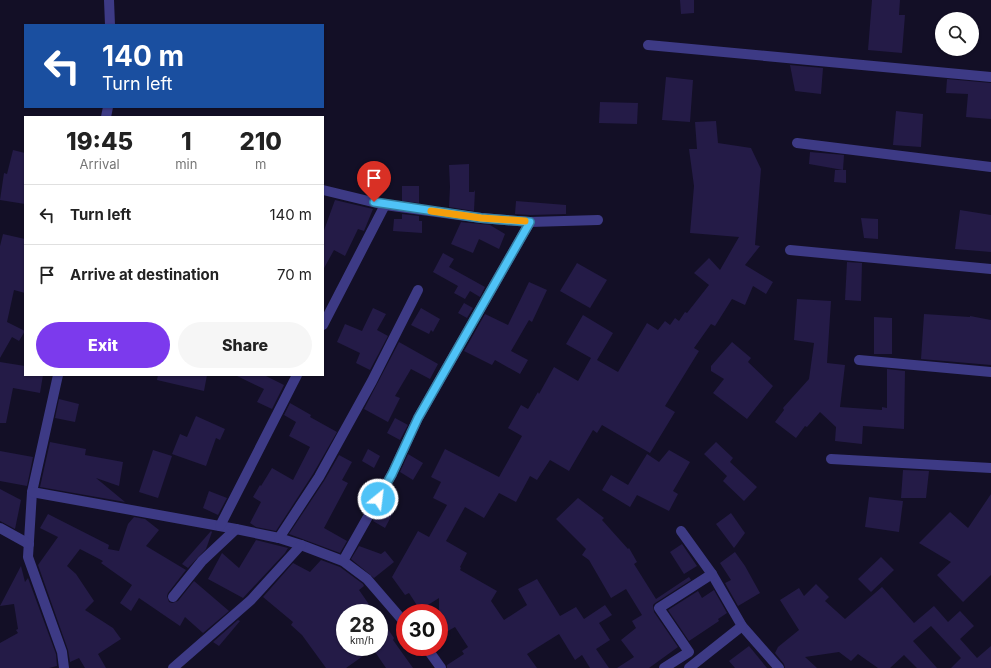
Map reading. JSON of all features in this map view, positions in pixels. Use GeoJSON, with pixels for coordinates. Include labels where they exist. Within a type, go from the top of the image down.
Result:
{"type":"FeatureCollection","features":[{"type":"Feature","properties":{"kind":"street"},"geometry":{"type":"LineString","coordinates":[[109,0],[110,24]]}},
{"type":"Feature","properties":{"kind":"street"},"geometry":{"type":"LineString","coordinates":[[648,44],[991,77]]}},
{"type":"Feature","properties":{"kind":"street"},"geometry":{"type":"LineString","coordinates":[[796,143],[991,167]]}},
{"type":"Feature","properties":{"kind":"street"},"geometry":{"type":"LineString","coordinates":[[324,190],[385,205],[481,218],[530,222],[598,220]]}},
{"type":"Feature","properties":{"kind":"street"},"geometry":{"type":"LineString","coordinates":[[324,323],[385,205]]}},
{"type":"Feature","properties":{"kind":"street"},"geometry":{"type":"LineString","coordinates":[[343,561],[392,474],[418,418],[530,222]]}},
{"type":"Feature","properties":{"kind":"street"},"geometry":{"type":"LineString","coordinates":[[790,250],[991,269]]}},
{"type":"Feature","properties":{"kind":"street"},"geometry":{"type":"LineString","coordinates":[[278,538],[319,477],[372,381],[418,290]]}},
{"type":"Feature","properties":{"kind":"street"},"geometry":{"type":"LineString","coordinates":[[859,360],[991,372]]}},
{"type":"Feature","properties":{"kind":"street"},"geometry":{"type":"LineString","coordinates":[[58,376],[32,492],[28,557],[62,652],[64,668]]}},
{"type":"Feature","properties":{"kind":"street"},"geometry":{"type":"LineString","coordinates":[[220,526],[297,376]]}},
{"type":"Feature","properties":{"kind":"street"},"geometry":{"type":"LineString","coordinates":[[830,459],[991,468]]}},
{"type":"Feature","properties":{"kind":"street"},"geometry":{"type":"LineString","coordinates":[[32,492],[236,529],[278,538],[301,545],[343,561],[368,579],[396,612]]}},
{"type":"Feature","properties":{"kind":"street"},"geometry":{"type":"LineString","coordinates":[[0,528],[29,544]]}},
{"type":"Feature","properties":{"kind":"street"},"geometry":{"type":"LineString","coordinates":[[173,597],[202,560],[236,529]]}},
{"type":"Feature","properties":{"kind":"street"},"geometry":{"type":"LineString","coordinates":[[681,531],[712,574],[742,626],[779,668]]}},
{"type":"Feature","properties":{"kind":"street"},"geometry":{"type":"LineString","coordinates":[[173,668],[252,600],[301,545]]}},
{"type":"Feature","properties":{"kind":"street"},"geometry":{"type":"LineString","coordinates":[[664,668],[688,652],[659,608],[712,574]]}},
{"type":"Feature","properties":{"kind":"street"},"geometry":{"type":"LineString","coordinates":[[689,668],[742,626]]}},
{"type":"Feature","properties":{"kind":"street"},"geometry":{"type":"LineString","coordinates":[[432,656],[441,668]]}},
{"type":"Feature","properties":{"kind":"building"},"geometry":{"type":"Polygon","coordinates":[[[680,0],[694,0],[694,13],[681,14],[680,0]]]}},
{"type":"Feature","properties":{"kind":"building"},"geometry":{"type":"Polygon","coordinates":[[[872,0],[900,0],[899,15],[905,15],[902,53],[868,50],[872,0]]]}},
{"type":"Feature","properties":{"kind":"building"},"geometry":{"type":"Polygon","coordinates":[[[790,65],[823,68],[821,94],[795,91],[790,65]]]}},
{"type":"Feature","properties":{"kind":"building"},"geometry":{"type":"Polygon","coordinates":[[[666,77],[693,80],[690,122],[662,120],[666,77]]]}},
{"type":"Feature","properties":{"kind":"building"},"geometry":{"type":"Polygon","coordinates":[[[947,79],[991,83],[991,119],[966,117],[968,94],[946,93],[947,79]]]}},
{"type":"Feature","properties":{"kind":"building"},"geometry":{"type":"Polygon","coordinates":[[[600,102],[638,103],[637,124],[599,123],[600,102]]]}},
{"type":"Feature","properties":{"kind":"building"},"geometry":{"type":"Polygon","coordinates":[[[896,111],[923,114],[921,147],[893,145],[896,111]]]}},
{"type":"Feature","properties":{"kind":"building"},"geometry":{"type":"Polygon","coordinates":[[[716,121],[718,143],[751,148],[761,169],[755,245],[760,246],[745,265],[773,282],[766,294],[753,286],[745,305],[732,299],[715,326],[711,324],[694,348],[699,351],[665,406],[675,412],[650,453],[602,425],[597,433],[593,430],[569,471],[550,460],[537,480],[530,476],[516,502],[499,493],[484,518],[465,507],[446,541],[467,553],[460,570],[497,591],[491,601],[504,620],[527,605],[518,589],[537,579],[560,616],[576,607],[584,619],[605,605],[612,615],[599,623],[610,640],[596,649],[609,668],[590,668],[582,655],[575,660],[559,634],[527,654],[537,668],[447,668],[447,665],[464,654],[462,651],[468,647],[455,627],[448,631],[448,604],[439,604],[439,598],[430,604],[416,604],[409,593],[405,595],[392,577],[418,531],[429,537],[447,505],[433,498],[441,482],[431,477],[445,449],[499,477],[522,436],[508,428],[521,405],[528,409],[538,392],[539,394],[554,367],[578,381],[591,358],[566,344],[583,315],[613,333],[597,360],[618,372],[647,323],[658,330],[665,321],[670,325],[675,318],[679,321],[709,285],[694,273],[709,258],[720,270],[739,237],[690,233],[694,186],[689,149],[697,149],[695,122],[716,121]]]}},
{"type":"Feature","properties":{"kind":"building"},"geometry":{"type":"Polygon","coordinates":[[[13,150],[24,153],[24,204],[0,200],[4,173],[7,174],[13,150]]]}},
{"type":"Feature","properties":{"kind":"building"},"geometry":{"type":"Polygon","coordinates":[[[810,152],[844,155],[843,170],[809,164],[810,152]]]}},
{"type":"Feature","properties":{"kind":"building"},"geometry":{"type":"Polygon","coordinates":[[[469,164],[469,192],[474,192],[475,190],[474,211],[449,207],[449,165],[469,164]]]}},
{"type":"Feature","properties":{"kind":"building"},"geometry":{"type":"Polygon","coordinates":[[[835,170],[846,170],[846,183],[834,182],[835,170]]]}},
{"type":"Feature","properties":{"kind":"building"},"geometry":{"type":"Polygon","coordinates":[[[402,186],[419,186],[419,203],[402,201],[402,186]]]}},
{"type":"Feature","properties":{"kind":"building"},"geometry":{"type":"Polygon","coordinates":[[[335,200],[373,209],[364,231],[358,229],[345,256],[334,250],[324,268],[324,230],[335,200]]]}},
{"type":"Feature","properties":{"kind":"building"},"geometry":{"type":"Polygon","coordinates":[[[516,201],[566,205],[566,214],[515,214],[516,201]]]}},
{"type":"Feature","properties":{"kind":"building"},"geometry":{"type":"Polygon","coordinates":[[[960,210],[991,215],[991,252],[955,249],[960,210]]]}},
{"type":"Feature","properties":{"kind":"building"},"geometry":{"type":"Polygon","coordinates":[[[402,214],[419,216],[419,221],[422,221],[422,233],[393,231],[394,219],[402,219],[402,214]]]}},
{"type":"Feature","properties":{"kind":"building"},"geometry":{"type":"Polygon","coordinates":[[[861,218],[878,219],[878,239],[864,238],[861,218]]]}},
{"type":"Feature","properties":{"kind":"building"},"geometry":{"type":"Polygon","coordinates":[[[461,222],[490,225],[505,234],[499,249],[479,239],[473,253],[451,244],[461,222]]]}},
{"type":"Feature","properties":{"kind":"building"},"geometry":{"type":"Polygon","coordinates":[[[3,234],[24,239],[24,293],[14,290],[7,322],[24,330],[24,333],[19,341],[12,337],[0,358],[0,246],[3,234]]]}},
{"type":"Feature","properties":{"kind":"building"},"geometry":{"type":"Polygon","coordinates":[[[443,253],[454,259],[449,267],[485,287],[480,297],[470,291],[465,299],[454,293],[458,286],[433,272],[443,253]]]}},
{"type":"Feature","properties":{"kind":"building"},"geometry":{"type":"Polygon","coordinates":[[[847,262],[862,263],[861,301],[845,300],[847,262]]]}},
{"type":"Feature","properties":{"kind":"building"},"geometry":{"type":"Polygon","coordinates":[[[577,263],[607,280],[590,308],[560,291],[577,263]]]}},
{"type":"Feature","properties":{"kind":"building"},"geometry":{"type":"Polygon","coordinates":[[[529,282],[547,290],[532,322],[529,320],[511,351],[528,360],[520,374],[495,360],[492,365],[464,351],[485,314],[508,325],[529,282]]]}},
{"type":"Feature","properties":{"kind":"building"},"geometry":{"type":"Polygon","coordinates":[[[797,299],[831,301],[827,363],[845,365],[840,407],[882,410],[882,407],[887,408],[887,369],[905,371],[904,429],[863,426],[862,444],[835,441],[836,427],[820,412],[807,427],[805,426],[796,438],[775,422],[784,410],[783,408],[809,379],[814,343],[794,340],[797,299]]]}},
{"type":"Feature","properties":{"kind":"building"},"geometry":{"type":"Polygon","coordinates":[[[464,303],[473,308],[467,318],[458,313],[464,303]]]}},
{"type":"Feature","properties":{"kind":"building"},"geometry":{"type":"Polygon","coordinates":[[[373,308],[386,314],[377,330],[388,336],[370,370],[356,363],[360,353],[337,342],[345,324],[362,331],[373,308]]]}},
{"type":"Feature","properties":{"kind":"building"},"geometry":{"type":"Polygon","coordinates":[[[421,308],[440,319],[433,332],[431,330],[429,334],[411,325],[421,308]]]}},
{"type":"Feature","properties":{"kind":"building"},"geometry":{"type":"Polygon","coordinates":[[[924,314],[970,316],[991,320],[991,365],[921,359],[924,314]]]}},
{"type":"Feature","properties":{"kind":"building"},"geometry":{"type":"Polygon","coordinates":[[[874,317],[892,318],[892,354],[874,354],[874,317]]]}},
{"type":"Feature","properties":{"kind":"building"},"geometry":{"type":"Polygon","coordinates":[[[399,342],[438,364],[430,379],[411,369],[395,396],[400,398],[388,422],[364,409],[399,342]]]}},
{"type":"Feature","properties":{"kind":"building"},"geometry":{"type":"Polygon","coordinates":[[[732,342],[751,358],[748,362],[773,386],[747,419],[713,393],[724,379],[711,371],[711,366],[732,342]]]}},
{"type":"Feature","properties":{"kind":"building"},"geometry":{"type":"Polygon","coordinates":[[[0,362],[24,366],[24,376],[43,376],[40,393],[13,388],[6,423],[0,423],[0,362]]]}},
{"type":"Feature","properties":{"kind":"building"},"geometry":{"type":"Polygon","coordinates":[[[158,376],[207,376],[204,391],[157,380],[158,376]]]}},
{"type":"Feature","properties":{"kind":"building"},"geometry":{"type":"Polygon","coordinates":[[[237,376],[266,376],[284,385],[272,409],[257,402],[264,389],[237,376]]]}},
{"type":"Feature","properties":{"kind":"building"},"geometry":{"type":"Polygon","coordinates":[[[59,399],[79,404],[75,422],[55,418],[59,399]]]}},
{"type":"Feature","properties":{"kind":"building"},"geometry":{"type":"Polygon","coordinates":[[[290,403],[311,415],[310,417],[337,432],[313,474],[276,531],[256,527],[250,523],[261,502],[253,497],[272,468],[293,480],[310,447],[289,436],[296,422],[284,415],[290,403]]]}},
{"type":"Feature","properties":{"kind":"building"},"geometry":{"type":"Polygon","coordinates":[[[196,416],[225,429],[220,440],[216,438],[206,466],[172,454],[180,434],[187,437],[196,416]]]}},
{"type":"Feature","properties":{"kind":"building"},"geometry":{"type":"Polygon","coordinates":[[[395,418],[408,425],[400,440],[387,433],[395,418]]]}},
{"type":"Feature","properties":{"kind":"building"},"geometry":{"type":"Polygon","coordinates":[[[50,442],[86,449],[85,455],[123,462],[119,486],[96,478],[125,502],[40,487],[50,442]]]}},
{"type":"Feature","properties":{"kind":"building"},"geometry":{"type":"Polygon","coordinates":[[[716,442],[733,458],[730,462],[757,487],[744,501],[723,481],[727,476],[704,454],[716,442]]]}},
{"type":"Feature","properties":{"kind":"building"},"geometry":{"type":"Polygon","coordinates":[[[368,449],[380,456],[374,468],[362,461],[368,449]]]}},
{"type":"Feature","properties":{"kind":"building"},"geometry":{"type":"Polygon","coordinates":[[[153,450],[172,456],[158,498],[139,492],[153,450]]]}},
{"type":"Feature","properties":{"kind":"building"},"geometry":{"type":"Polygon","coordinates":[[[669,450],[690,462],[673,491],[678,494],[669,511],[637,495],[630,507],[602,490],[611,475],[628,485],[647,454],[659,462],[669,450]]]}},
{"type":"Feature","properties":{"kind":"building"},"geometry":{"type":"Polygon","coordinates":[[[0,451],[33,457],[27,486],[0,481],[0,451]]]}},
{"type":"Feature","properties":{"kind":"building"},"geometry":{"type":"Polygon","coordinates":[[[408,454],[423,463],[413,480],[400,472],[408,454]]]}},
{"type":"Feature","properties":{"kind":"building"},"geometry":{"type":"Polygon","coordinates":[[[339,455],[352,462],[342,480],[348,483],[324,528],[347,541],[340,553],[289,534],[324,481],[339,455]]]}},
{"type":"Feature","properties":{"kind":"building"},"geometry":{"type":"Polygon","coordinates":[[[903,470],[929,471],[926,498],[901,498],[903,470]]]}},
{"type":"Feature","properties":{"kind":"building"},"geometry":{"type":"Polygon","coordinates":[[[0,489],[21,500],[15,529],[0,521],[0,489]]]}},
{"type":"Feature","properties":{"kind":"building"},"geometry":{"type":"Polygon","coordinates":[[[209,491],[227,498],[218,515],[203,508],[209,491]]]}},
{"type":"Feature","properties":{"kind":"building"},"geometry":{"type":"Polygon","coordinates":[[[991,494],[991,575],[963,602],[937,575],[951,562],[919,543],[950,512],[968,528],[991,494]]]}},
{"type":"Feature","properties":{"kind":"building"},"geometry":{"type":"Polygon","coordinates":[[[869,497],[903,501],[899,532],[865,527],[869,497]]]}},
{"type":"Feature","properties":{"kind":"building"},"geometry":{"type":"Polygon","coordinates":[[[578,498],[604,518],[602,520],[628,549],[629,548],[637,562],[634,564],[656,599],[689,577],[691,580],[653,605],[654,612],[678,647],[649,668],[617,668],[634,657],[621,640],[636,628],[632,621],[642,615],[626,589],[611,598],[589,560],[582,555],[586,549],[556,519],[578,498]]]}},
{"type":"Feature","properties":{"kind":"building"},"geometry":{"type":"Polygon","coordinates":[[[385,501],[396,507],[385,528],[373,521],[385,501]]]}},
{"type":"Feature","properties":{"kind":"building"},"geometry":{"type":"Polygon","coordinates":[[[731,513],[745,533],[734,548],[716,524],[731,513]]]}},
{"type":"Feature","properties":{"kind":"building"},"geometry":{"type":"Polygon","coordinates":[[[48,514],[109,545],[108,549],[119,551],[128,524],[134,517],[145,519],[159,530],[146,546],[186,570],[168,593],[167,596],[169,602],[172,603],[178,601],[194,581],[229,611],[203,633],[185,617],[180,626],[139,598],[131,611],[120,603],[132,585],[101,563],[103,561],[80,549],[67,566],[76,574],[94,601],[85,610],[113,628],[121,639],[98,654],[106,668],[85,668],[79,658],[70,662],[68,650],[38,565],[58,537],[40,528],[48,514]]]}},
{"type":"Feature","properties":{"kind":"building"},"geometry":{"type":"Polygon","coordinates":[[[211,531],[212,532],[206,549],[188,568],[182,564],[211,531]]]}},
{"type":"Feature","properties":{"kind":"building"},"geometry":{"type":"Polygon","coordinates":[[[256,540],[288,548],[243,598],[208,579],[222,553],[239,568],[256,540]]]}},
{"type":"Feature","properties":{"kind":"building"},"geometry":{"type":"Polygon","coordinates":[[[682,544],[697,566],[684,574],[670,552],[682,544]]]}},
{"type":"Feature","properties":{"kind":"building"},"geometry":{"type":"Polygon","coordinates":[[[359,546],[381,554],[385,551],[394,562],[374,578],[351,559],[359,546]]]}},
{"type":"Feature","properties":{"kind":"building"},"geometry":{"type":"Polygon","coordinates":[[[735,552],[745,566],[760,593],[738,606],[725,583],[731,580],[720,563],[735,552]]]}},
{"type":"Feature","properties":{"kind":"building"},"geometry":{"type":"Polygon","coordinates":[[[881,557],[894,570],[871,592],[858,579],[881,557]]]}},
{"type":"Feature","properties":{"kind":"building"},"geometry":{"type":"Polygon","coordinates":[[[321,560],[340,567],[364,586],[359,590],[369,604],[336,604],[336,656],[363,656],[346,668],[326,668],[302,635],[291,625],[293,622],[263,597],[293,563],[310,572],[321,560]]]}},
{"type":"Feature","properties":{"kind":"building"},"geometry":{"type":"Polygon","coordinates":[[[21,566],[25,582],[28,578],[56,654],[57,666],[49,668],[0,668],[0,643],[18,633],[16,630],[18,629],[14,604],[0,606],[21,566]]]}},
{"type":"Feature","properties":{"kind":"building"},"geometry":{"type":"Polygon","coordinates":[[[816,584],[829,597],[825,601],[845,619],[882,587],[914,623],[934,606],[948,622],[960,611],[974,626],[960,639],[977,658],[991,646],[991,668],[951,668],[961,658],[931,626],[913,641],[937,668],[917,668],[904,655],[890,668],[878,668],[858,654],[851,661],[839,652],[805,657],[817,668],[785,668],[784,664],[775,653],[778,647],[799,630],[780,600],[799,588],[804,596],[816,584]]]}},
{"type":"Feature","properties":{"kind":"building"},"geometry":{"type":"Polygon","coordinates":[[[714,590],[727,613],[718,619],[719,621],[689,641],[668,610],[698,591],[702,598],[714,590]]]}},
{"type":"Feature","properties":{"kind":"building"},"geometry":{"type":"Polygon","coordinates":[[[238,620],[240,621],[219,646],[213,642],[238,620]]]}},
{"type":"Feature","properties":{"kind":"building"},"geometry":{"type":"Polygon","coordinates":[[[388,629],[396,644],[396,656],[404,656],[413,668],[386,668],[378,656],[388,656],[388,629]]]}},
{"type":"Feature","properties":{"kind":"building"},"geometry":{"type":"Polygon","coordinates":[[[749,646],[767,668],[735,668],[729,661],[749,646]]]}},
{"type":"Feature","properties":{"kind":"slow traffic"},"geometry":{"type":"LineString","coordinates":[[431,211],[481,218],[525,221]]}},
{"type":"Feature","properties":{"kind":"route"},"geometry":{"type":"LineString","coordinates":[[374,202],[385,205],[481,218],[530,222],[418,418],[392,474],[378,499]]}}]}
